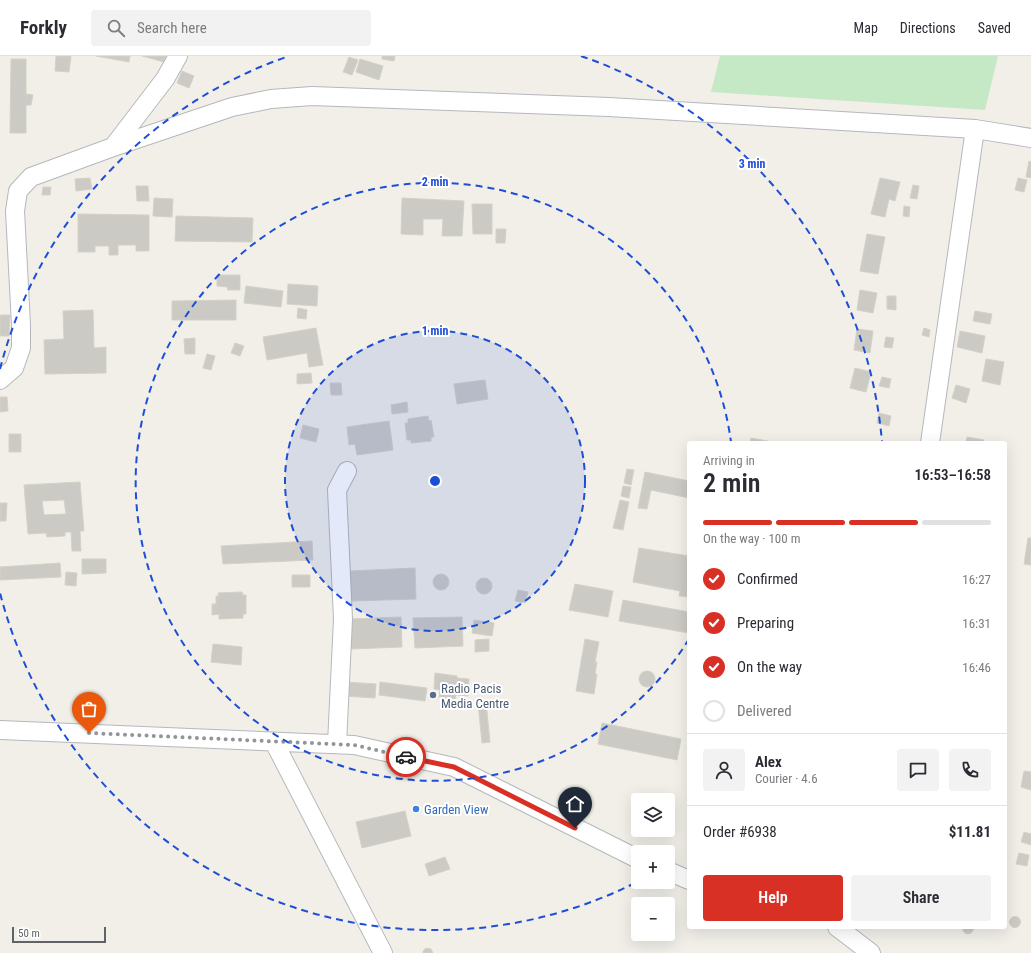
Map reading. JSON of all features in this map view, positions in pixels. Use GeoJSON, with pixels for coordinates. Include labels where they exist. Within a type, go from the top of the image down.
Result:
{"type":"FeatureCollection","features":[{"type":"Feature","properties":{"kind":"street"},"geometry":{"type":"LineString","coordinates":[[113,147],[165,79],[178,56]]}},
{"type":"Feature","properties":{"kind":"street"},"geometry":{"type":"LineString","coordinates":[[0,380],[14,368],[21,348],[14,211],[18,190],[31,177],[113,147],[232,107],[270,100],[312,96],[609,107],[976,129],[1031,138]]}},
{"type":"Feature","properties":{"kind":"street"},"geometry":{"type":"LineString","coordinates":[[930,441],[976,129]]}},
{"type":"Feature","properties":{"kind":"street"},"geometry":{"type":"LineString","coordinates":[[336,744],[343,619],[337,490],[347,471]]}},
{"type":"Feature","properties":{"kind":"street"},"geometry":{"type":"LineString","coordinates":[[0,730],[354,745],[454,767],[631,856]]}},
{"type":"Feature","properties":{"kind":"street"},"geometry":{"type":"LineString","coordinates":[[274,742],[383,953]]}},
{"type":"Feature","properties":{"kind":"street"},"geometry":{"type":"LineString","coordinates":[[675,874],[687,879]]}},
{"type":"Feature","properties":{"kind":"street"},"geometry":{"type":"LineString","coordinates":[[840,929],[871,953]]}},
{"type":"Feature","properties":{"kind":"green space"},"geometry":{"type":"Polygon","coordinates":[[[720,56],[998,56],[985,110],[711,92],[720,56]]]}},
{"type":"Feature","properties":{"kind":"building"},"geometry":{"type":"Polygon","coordinates":[[[56,56],[71,56],[69,72],[55,71],[56,56]]]}},
{"type":"Feature","properties":{"kind":"building"},"geometry":{"type":"Polygon","coordinates":[[[96,56],[130,56],[129,62],[96,56]]]}},
{"type":"Feature","properties":{"kind":"building"},"geometry":{"type":"Polygon","coordinates":[[[142,56],[166,56],[164,62],[142,56]]]}},
{"type":"Feature","properties":{"kind":"building"},"geometry":{"type":"Polygon","coordinates":[[[382,56],[395,56],[394,61],[382,59],[382,56]]]}},
{"type":"Feature","properties":{"kind":"building"},"geometry":{"type":"Polygon","coordinates":[[[349,57],[358,60],[352,75],[343,72],[349,57]]]}},
{"type":"Feature","properties":{"kind":"building"},"geometry":{"type":"Polygon","coordinates":[[[11,59],[26,59],[26,94],[33,95],[31,105],[26,105],[26,133],[10,133],[11,59]]]}},
{"type":"Feature","properties":{"kind":"building"},"geometry":{"type":"Polygon","coordinates":[[[360,59],[383,66],[379,80],[356,72],[360,59]]]}},
{"type":"Feature","properties":{"kind":"building"},"geometry":{"type":"Polygon","coordinates":[[[182,71],[194,76],[189,88],[177,83],[182,71]]]}},
{"type":"Feature","properties":{"kind":"building"},"geometry":{"type":"Polygon","coordinates":[[[1029,161],[1031,162],[1031,178],[1026,177],[1029,161]]]}},
{"type":"Feature","properties":{"kind":"building"},"geometry":{"type":"Polygon","coordinates":[[[90,178],[92,189],[76,191],[75,179],[90,178]]]}},
{"type":"Feature","properties":{"kind":"building"},"geometry":{"type":"Polygon","coordinates":[[[880,178],[900,182],[895,201],[889,199],[885,217],[871,214],[880,178]]]}},
{"type":"Feature","properties":{"kind":"building"},"geometry":{"type":"Polygon","coordinates":[[[1018,178],[1027,180],[1024,192],[1015,190],[1018,178]]]}},
{"type":"Feature","properties":{"kind":"building"},"geometry":{"type":"Polygon","coordinates":[[[913,185],[919,186],[917,199],[910,198],[913,185]]]}},
{"type":"Feature","properties":{"kind":"building"},"geometry":{"type":"Polygon","coordinates":[[[136,186],[148,186],[149,201],[137,201],[136,186]]]}},
{"type":"Feature","properties":{"kind":"building"},"geometry":{"type":"Polygon","coordinates":[[[43,187],[51,187],[50,195],[42,195],[43,187]]]}},
{"type":"Feature","properties":{"kind":"building"},"geometry":{"type":"Polygon","coordinates":[[[154,198],[173,199],[172,217],[153,216],[154,198]]]}},
{"type":"Feature","properties":{"kind":"building"},"geometry":{"type":"Polygon","coordinates":[[[402,198],[464,201],[462,236],[442,236],[443,219],[423,219],[423,235],[401,234],[402,198]]]}},
{"type":"Feature","properties":{"kind":"building"},"geometry":{"type":"Polygon","coordinates":[[[472,204],[492,204],[492,234],[473,234],[472,204]]]}},
{"type":"Feature","properties":{"kind":"building"},"geometry":{"type":"Polygon","coordinates":[[[904,206],[910,207],[909,217],[903,216],[904,206]]]}},
{"type":"Feature","properties":{"kind":"building"},"geometry":{"type":"Polygon","coordinates":[[[78,214],[149,215],[149,251],[136,251],[136,245],[118,245],[118,255],[109,255],[109,246],[95,246],[95,252],[78,252],[78,214]]]}},
{"type":"Feature","properties":{"kind":"building"},"geometry":{"type":"Polygon","coordinates":[[[176,216],[253,218],[252,242],[175,241],[176,216]]]}},
{"type":"Feature","properties":{"kind":"building"},"geometry":{"type":"Polygon","coordinates":[[[496,229],[506,229],[505,243],[496,243],[496,229]]]}},
{"type":"Feature","properties":{"kind":"building"},"geometry":{"type":"Polygon","coordinates":[[[867,234],[885,237],[878,274],[860,271],[867,234]]]}},
{"type":"Feature","properties":{"kind":"building"},"geometry":{"type":"Polygon","coordinates":[[[217,275],[240,275],[240,290],[228,290],[227,287],[217,286],[217,275]]]}},
{"type":"Feature","properties":{"kind":"building"},"geometry":{"type":"Polygon","coordinates":[[[288,284],[318,286],[317,306],[287,304],[288,284]]]}},
{"type":"Feature","properties":{"kind":"building"},"geometry":{"type":"Polygon","coordinates":[[[246,286],[283,291],[281,307],[244,303],[246,286]]]}},
{"type":"Feature","properties":{"kind":"building"},"geometry":{"type":"Polygon","coordinates":[[[860,290],[877,293],[873,313],[857,310],[860,290]]]}},
{"type":"Feature","properties":{"kind":"building"},"geometry":{"type":"Polygon","coordinates":[[[887,296],[896,296],[896,310],[887,309],[887,296]]]}},
{"type":"Feature","properties":{"kind":"building"},"geometry":{"type":"Polygon","coordinates":[[[236,300],[236,320],[172,320],[172,301],[236,300]]]}},
{"type":"Feature","properties":{"kind":"building"},"geometry":{"type":"Polygon","coordinates":[[[298,308],[307,310],[306,319],[297,318],[298,308]]]}},
{"type":"Feature","properties":{"kind":"building"},"geometry":{"type":"Polygon","coordinates":[[[93,310],[94,348],[106,347],[106,373],[45,374],[44,340],[64,339],[63,311],[93,310]]]}},
{"type":"Feature","properties":{"kind":"building"},"geometry":{"type":"Polygon","coordinates":[[[975,311],[992,314],[990,324],[973,321],[975,311]]]}},
{"type":"Feature","properties":{"kind":"building"},"geometry":{"type":"Polygon","coordinates":[[[0,315],[10,315],[9,336],[0,336],[0,315]]]}},
{"type":"Feature","properties":{"kind":"building"},"geometry":{"type":"Polygon","coordinates":[[[316,328],[323,365],[309,367],[307,353],[267,360],[263,337],[316,328]]]}},
{"type":"Feature","properties":{"kind":"building"},"geometry":{"type":"Polygon","coordinates":[[[924,328],[930,330],[929,337],[922,335],[924,328]]]}},
{"type":"Feature","properties":{"kind":"building"},"geometry":{"type":"Polygon","coordinates":[[[857,329],[873,331],[870,353],[854,350],[857,329]]]}},
{"type":"Feature","properties":{"kind":"building"},"geometry":{"type":"Polygon","coordinates":[[[960,331],[985,336],[982,353],[957,347],[960,331]]]}},
{"type":"Feature","properties":{"kind":"building"},"geometry":{"type":"Polygon","coordinates":[[[886,337],[894,338],[892,348],[884,347],[886,337]]]}},
{"type":"Feature","properties":{"kind":"building"},"geometry":{"type":"Polygon","coordinates":[[[195,338],[195,354],[185,354],[184,339],[195,338]]]}},
{"type":"Feature","properties":{"kind":"building"},"geometry":{"type":"Polygon","coordinates":[[[235,343],[244,346],[240,356],[231,353],[235,343]]]}},
{"type":"Feature","properties":{"kind":"building"},"geometry":{"type":"Polygon","coordinates":[[[207,354],[215,356],[211,370],[203,368],[207,354]]]}},
{"type":"Feature","properties":{"kind":"building"},"geometry":{"type":"Polygon","coordinates":[[[986,359],[1004,362],[1000,385],[982,381],[986,359]]]}},
{"type":"Feature","properties":{"kind":"building"},"geometry":{"type":"Polygon","coordinates":[[[855,368],[871,372],[866,392],[850,388],[855,368]]]}},
{"type":"Feature","properties":{"kind":"building"},"geometry":{"type":"Polygon","coordinates":[[[311,373],[312,383],[297,384],[297,374],[311,373]]]}},
{"type":"Feature","properties":{"kind":"building"},"geometry":{"type":"Polygon","coordinates":[[[882,377],[891,379],[889,388],[879,386],[882,377]]]}},
{"type":"Feature","properties":{"kind":"building"},"geometry":{"type":"Polygon","coordinates":[[[485,380],[488,399],[457,404],[454,384],[485,380]]]}},
{"type":"Feature","properties":{"kind":"building"},"geometry":{"type":"Polygon","coordinates":[[[330,383],[341,383],[342,395],[331,395],[330,383]]]}},
{"type":"Feature","properties":{"kind":"building"},"geometry":{"type":"Polygon","coordinates":[[[956,385],[970,389],[966,403],[952,398],[956,385]]]}},
{"type":"Feature","properties":{"kind":"building"},"geometry":{"type":"Polygon","coordinates":[[[0,397],[7,397],[8,411],[0,412],[0,397]]]}},
{"type":"Feature","properties":{"kind":"building"},"geometry":{"type":"Polygon","coordinates":[[[407,402],[408,412],[392,414],[391,405],[407,402]]]}},
{"type":"Feature","properties":{"kind":"building"},"geometry":{"type":"Polygon","coordinates":[[[879,413],[891,416],[889,426],[877,423],[879,413]]]}},
{"type":"Feature","properties":{"kind":"building"},"geometry":{"type":"Polygon","coordinates":[[[428,416],[429,421],[431,420],[434,437],[431,437],[431,441],[411,443],[411,440],[407,440],[405,423],[408,423],[408,419],[428,416]]]}},
{"type":"Feature","properties":{"kind":"building"},"geometry":{"type":"Polygon","coordinates":[[[389,421],[393,450],[357,455],[355,444],[349,445],[347,427],[389,421]]]}},
{"type":"Feature","properties":{"kind":"building"},"geometry":{"type":"Polygon","coordinates":[[[303,425],[319,429],[316,442],[300,438],[303,425]]]}},
{"type":"Feature","properties":{"kind":"building"},"geometry":{"type":"Polygon","coordinates":[[[9,434],[21,434],[21,452],[9,452],[9,434]]]}},
{"type":"Feature","properties":{"kind":"building"},"geometry":{"type":"Polygon","coordinates":[[[967,437],[984,440],[984,441],[966,441],[967,437]]]}},
{"type":"Feature","properties":{"kind":"building"},"geometry":{"type":"Polygon","coordinates":[[[751,438],[767,441],[750,441],[751,438]]]}},
{"type":"Feature","properties":{"kind":"building"},"geometry":{"type":"Polygon","coordinates":[[[627,469],[634,470],[631,485],[624,483],[627,469]]]}},
{"type":"Feature","properties":{"kind":"building"},"geometry":{"type":"Polygon","coordinates":[[[645,472],[687,481],[687,498],[651,490],[647,509],[638,508],[645,472]]]}},
{"type":"Feature","properties":{"kind":"building"},"geometry":{"type":"Polygon","coordinates":[[[80,482],[84,531],[80,531],[81,551],[72,551],[71,532],[65,532],[65,536],[47,537],[46,533],[28,534],[24,485],[80,482]],[[64,500],[42,501],[44,515],[66,514],[64,500]]]}},
{"type":"Feature","properties":{"kind":"building"},"geometry":{"type":"Polygon","coordinates":[[[623,486],[631,487],[629,498],[621,496],[623,486]]]}},
{"type":"Feature","properties":{"kind":"building"},"geometry":{"type":"Polygon","coordinates":[[[620,500],[629,502],[623,530],[613,528],[620,500]]]}},
{"type":"Feature","properties":{"kind":"building"},"geometry":{"type":"Polygon","coordinates":[[[0,503],[7,503],[6,521],[0,521],[0,503]]]}},
{"type":"Feature","properties":{"kind":"building"},"geometry":{"type":"Polygon","coordinates":[[[1028,538],[1031,538],[1031,565],[1024,564],[1028,538]]]}},
{"type":"Feature","properties":{"kind":"building"},"geometry":{"type":"Polygon","coordinates":[[[312,541],[313,560],[223,564],[221,546],[312,541]]]}},
{"type":"Feature","properties":{"kind":"building"},"geometry":{"type":"Polygon","coordinates":[[[639,548],[687,556],[687,597],[679,596],[680,591],[633,582],[639,548]]]}},
{"type":"Feature","properties":{"kind":"building"},"geometry":{"type":"Polygon","coordinates":[[[82,559],[106,559],[106,573],[82,574],[82,559]]]}},
{"type":"Feature","properties":{"kind":"building"},"geometry":{"type":"Polygon","coordinates":[[[60,563],[61,577],[0,580],[0,567],[60,563]]]}},
{"type":"Feature","properties":{"kind":"building"},"geometry":{"type":"Polygon","coordinates":[[[415,568],[416,599],[351,601],[350,571],[415,568]]]}},
{"type":"Feature","properties":{"kind":"building"},"geometry":{"type":"Polygon","coordinates":[[[66,572],[77,573],[76,586],[65,585],[66,572]]]}},
{"type":"Feature","properties":{"kind":"building"},"geometry":{"type":"Polygon","coordinates":[[[441,574],[448,579],[449,582],[444,589],[441,590],[434,585],[433,582],[438,575],[441,574]]]}},
{"type":"Feature","properties":{"kind":"building"},"geometry":{"type":"Polygon","coordinates":[[[292,575],[310,575],[310,587],[292,587],[292,575]]]}},
{"type":"Feature","properties":{"kind":"building"},"geometry":{"type":"Polygon","coordinates":[[[481,578],[487,578],[492,583],[490,592],[487,594],[481,594],[476,589],[476,583],[481,578]]]}},
{"type":"Feature","properties":{"kind":"building"},"geometry":{"type":"Polygon","coordinates":[[[575,584],[613,591],[608,617],[569,610],[575,584]]]}},
{"type":"Feature","properties":{"kind":"building"},"geometry":{"type":"Polygon","coordinates":[[[518,590],[528,592],[525,603],[515,601],[518,590]]]}},
{"type":"Feature","properties":{"kind":"building"},"geometry":{"type":"Polygon","coordinates":[[[242,592],[243,595],[246,595],[246,614],[243,614],[243,618],[219,619],[219,614],[212,615],[212,604],[216,604],[216,596],[219,596],[218,593],[242,592]]]}},
{"type":"Feature","properties":{"kind":"building"},"geometry":{"type":"Polygon","coordinates":[[[623,600],[687,612],[687,633],[619,621],[623,600]]]}},
{"type":"Feature","properties":{"kind":"building"},"geometry":{"type":"Polygon","coordinates":[[[401,617],[402,647],[351,649],[350,619],[401,617]]]}},
{"type":"Feature","properties":{"kind":"building"},"geometry":{"type":"Polygon","coordinates":[[[462,617],[463,646],[415,648],[413,618],[462,617]]]}},
{"type":"Feature","properties":{"kind":"building"},"geometry":{"type":"Polygon","coordinates":[[[474,620],[494,623],[492,636],[472,633],[474,620]]]}},
{"type":"Feature","properties":{"kind":"building"},"geometry":{"type":"Polygon","coordinates":[[[489,639],[489,651],[475,652],[475,640],[489,639]]]}},
{"type":"Feature","properties":{"kind":"building"},"geometry":{"type":"Polygon","coordinates":[[[585,639],[599,642],[595,662],[597,662],[595,674],[597,674],[594,694],[576,691],[585,639]]]}},
{"type":"Feature","properties":{"kind":"building"},"geometry":{"type":"Polygon","coordinates":[[[213,644],[242,647],[241,665],[211,662],[213,644]]]}},
{"type":"Feature","properties":{"kind":"building"},"geometry":{"type":"Polygon","coordinates":[[[647,671],[653,673],[655,679],[653,685],[647,687],[641,685],[639,679],[641,673],[647,671]]]}},
{"type":"Feature","properties":{"kind":"building"},"geometry":{"type":"Polygon","coordinates":[[[435,673],[469,679],[468,696],[456,695],[455,699],[439,697],[440,690],[434,689],[435,673]]]}},
{"type":"Feature","properties":{"kind":"building"},"geometry":{"type":"Polygon","coordinates":[[[345,682],[376,684],[375,698],[344,696],[345,682]]]}},
{"type":"Feature","properties":{"kind":"building"},"geometry":{"type":"Polygon","coordinates":[[[380,682],[427,688],[425,701],[379,695],[380,682]]]}},
{"type":"Feature","properties":{"kind":"building"},"geometry":{"type":"Polygon","coordinates":[[[486,702],[490,742],[482,743],[478,703],[486,702]]]}},
{"type":"Feature","properties":{"kind":"building"},"geometry":{"type":"Polygon","coordinates":[[[602,723],[681,739],[677,760],[598,744],[602,723]]]}},
{"type":"Feature","properties":{"kind":"building"},"geometry":{"type":"Polygon","coordinates":[[[1024,771],[1031,772],[1031,790],[1021,787],[1024,771]]]}},
{"type":"Feature","properties":{"kind":"building"},"geometry":{"type":"Polygon","coordinates":[[[405,811],[411,836],[362,848],[356,822],[405,811]]]}},
{"type":"Feature","properties":{"kind":"building"},"geometry":{"type":"Polygon","coordinates":[[[1024,832],[1031,834],[1031,845],[1021,842],[1024,832]]]}},
{"type":"Feature","properties":{"kind":"building"},"geometry":{"type":"Polygon","coordinates":[[[1019,853],[1029,855],[1027,866],[1016,864],[1019,853]]]}},
{"type":"Feature","properties":{"kind":"building"},"geometry":{"type":"Polygon","coordinates":[[[445,857],[450,869],[429,876],[425,864],[445,857]]]}},
{"type":"Feature","properties":{"kind":"building"},"geometry":{"type":"Polygon","coordinates":[[[1015,916],[1019,918],[1021,922],[1019,926],[1015,928],[1011,926],[1009,922],[1011,918],[1015,916]]]}},
{"type":"Feature","properties":{"kind":"building"},"geometry":{"type":"Polygon","coordinates":[[[963,929],[974,929],[968,934],[963,931],[963,929]]]}},
{"type":"Feature","properties":{"kind":"building"},"geometry":{"type":"Polygon","coordinates":[[[426,948],[431,949],[433,953],[423,953],[426,948]]]}},
{"type":"Feature","properties":{"kind":"way so far"},"geometry":{"type":"LineString","coordinates":[[89,733],[354,745],[406,757]]}},
{"type":"Feature","properties":{"kind":"place","name":"Radio Pacis Media Centre"},"geometry":{"type":"Point","coordinates":[433,695]}},
{"type":"Feature","properties":{"kind":"place","name":"Garden View"},"geometry":{"type":"Point","coordinates":[416,809]}},
{"type":"Feature","properties":{"kind":"route"},"geometry":{"type":"LineString","coordinates":[[406,757],[454,767],[575,828]]}}]}
